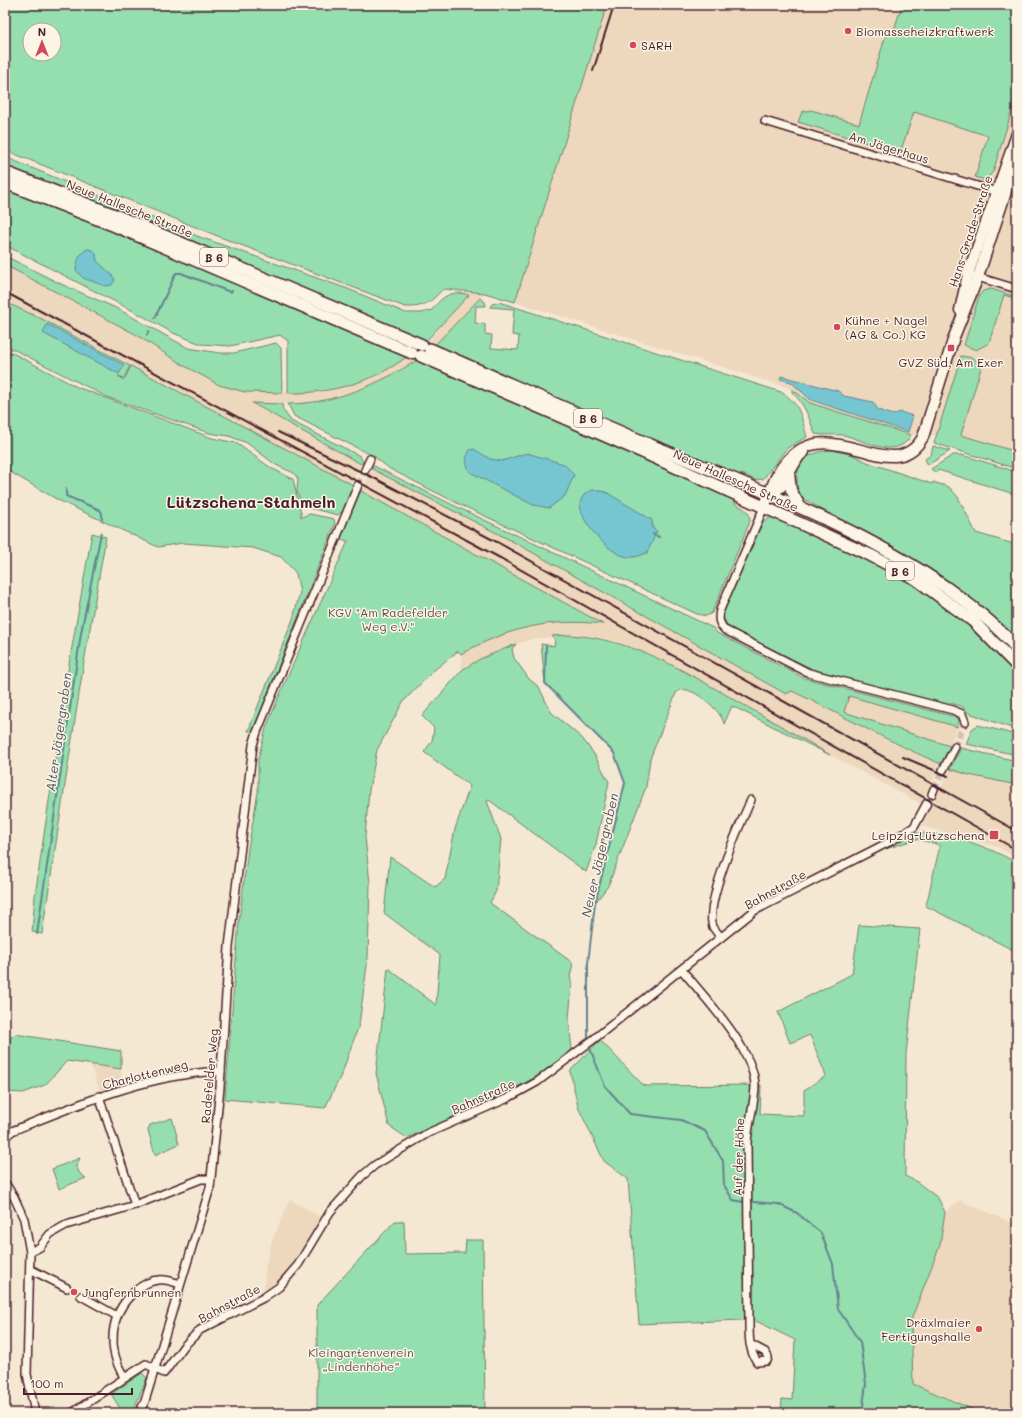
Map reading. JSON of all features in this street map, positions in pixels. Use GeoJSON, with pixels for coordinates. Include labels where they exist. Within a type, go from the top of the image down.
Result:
{"type":"FeatureCollection","features":[{"type":"Feature","properties":{"kind":"main road","name":"Neue Hallesche Straße"},"geometry":{"type":"LineString","coordinates":[[5,172],[115,215],[801,508],[867,540],[922,571],[967,602],[1008,638],[1017,650]]}},
{"type":"Feature","properties":{"kind":"main road","name":"Neue Hallesche Straße"},"geometry":{"type":"LineString","coordinates":[[5,183],[115,226],[416,355],[870,555],[916,579],[973,621],[1017,666]]}},
{"type":"Feature","properties":{"kind":"street","name":"Am Jägerhaus"},"geometry":{"type":"LineString","coordinates":[[765,121],[1000,193]]}},
{"type":"Feature","properties":{"kind":"street","name":"Hans-Grade-Straße"},"geometry":{"type":"LineString","coordinates":[[1000,193],[1017,134]]}},
{"type":"Feature","properties":{"kind":"street","name":"Hans-Grade-Straße"},"geometry":{"type":"LineString","coordinates":[[764,507],[770,495],[774,479],[787,461],[796,452],[811,445],[832,442],[867,452],[890,456],[902,455],[914,450],[923,436],[973,275],[1017,142]]}},
{"type":"Feature","properties":{"kind":"street"},"geometry":{"type":"LineString","coordinates":[[973,275],[1017,289]]}},
{"type":"Feature","properties":{"kind":"street","name":"Hans-Grade-Straße"},"geometry":{"type":"LineString","coordinates":[[770,495],[781,487],[799,456],[811,445]]}},
{"type":"Feature","properties":{"kind":"street"},"geometry":{"type":"LineString","coordinates":[[365,470],[370,459]]}},
{"type":"Feature","properties":{"kind":"street"},"geometry":{"type":"LineString","coordinates":[[789,473],[791,490],[801,508]]}},
{"type":"Feature","properties":{"kind":"street","name":"Radefelder Weg"},"geometry":{"type":"LineString","coordinates":[[139,1413],[145,1401],[155,1369],[208,1195],[211,1179],[233,910],[253,745],[358,485]]}},
{"type":"Feature","properties":{"kind":"street"},"geometry":{"type":"LineString","coordinates":[[764,507],[720,610],[719,621],[725,630],[809,673],[953,710],[962,714],[965,722]]}},
{"type":"Feature","properties":{"kind":"street"},"geometry":{"type":"LineString","coordinates":[[943,770],[955,747]]}},
{"type":"Feature","properties":{"kind":"street"},"geometry":{"type":"LineString","coordinates":[[721,937],[713,927],[713,905],[731,846],[751,800]]}},
{"type":"Feature","properties":{"kind":"street","name":"Bahnstraße"},"geometry":{"type":"LineString","coordinates":[[72,1413],[146,1364],[164,1373],[184,1346],[200,1330],[263,1298],[279,1287],[298,1265],[330,1212],[362,1176],[376,1165],[428,1134],[524,1090],[584,1047],[682,970],[721,937],[768,902],[889,842],[914,827],[927,803]]}},
{"type":"Feature","properties":{"kind":"street","name":"Auf der Höhe"},"geometry":{"type":"LineString","coordinates":[[682,970],[737,1040],[752,1068],[755,1085],[748,1126],[747,1143],[750,1344]]}},
{"type":"Feature","properties":{"kind":"street","name":"Charlottenweg"},"geometry":{"type":"LineString","coordinates":[[5,1138],[12,1131],[99,1096],[181,1075],[204,1071],[221,1071]]}},
{"type":"Feature","properties":{"kind":"street","name":"Charlottenweg"},"geometry":{"type":"LineString","coordinates":[[99,1096],[135,1205]]}},
{"type":"Feature","properties":{"kind":"street"},"geometry":{"type":"LineString","coordinates":[[30,1252],[40,1247],[50,1234],[66,1225],[135,1205],[201,1179],[211,1179]]}},
{"type":"Feature","properties":{"kind":"street"},"geometry":{"type":"LineString","coordinates":[[5,1183],[24,1220],[30,1252],[26,1338],[27,1374],[35,1413]]}},
{"type":"Feature","properties":{"kind":"street"},"geometry":{"type":"LineString","coordinates":[[30,1269],[67,1288]]}},
{"type":"Feature","properties":{"kind":"street"},"geometry":{"type":"LineString","coordinates":[[124,1378],[114,1354],[114,1324],[117,1316],[128,1298],[148,1283],[162,1280],[180,1284]]}},
{"type":"Feature","properties":{"kind":"street"},"geometry":{"type":"LineString","coordinates":[[81,1296],[117,1316]]}},
{"type":"Feature","properties":{"kind":"shaded area"},"geometry":{"type":"Polygon","coordinates":[[[585,5],[1017,5],[1017,452],[961,435],[911,435],[810,403],[792,389],[515,302],[550,188],[512,263],[440,342],[413,363],[378,382],[353,392],[325,399],[298,404],[253,403],[361,464],[351,483],[341,480],[131,367],[124,380],[35,331],[42,319],[5,302],[5,265],[135,334],[183,365],[219,385],[245,392],[324,392],[371,377],[402,360],[430,339],[473,289],[585,5]]]}},
{"type":"Feature","properties":{"kind":"shaded area"},"geometry":{"type":"Polygon","coordinates":[[[372,469],[510,540],[785,694],[792,691],[840,713],[896,745],[941,764],[921,804],[830,755],[706,683],[654,657],[618,642],[601,638],[569,635],[533,639],[498,650],[462,670],[461,654],[501,634],[535,625],[552,623],[570,622],[602,624],[361,491],[372,469]]]}},
{"type":"Feature","properties":{"kind":"shaded area"},"geometry":{"type":"Polygon","coordinates":[[[849,696],[958,727],[950,746],[844,712],[849,696]]]}},
{"type":"Feature","properties":{"kind":"shaded area"},"geometry":{"type":"Polygon","coordinates":[[[950,769],[969,775],[1017,785],[1017,858],[997,847],[922,826],[950,769]]]}},
{"type":"Feature","properties":{"kind":"shaded area"},"geometry":{"type":"Polygon","coordinates":[[[90,1064],[121,1069],[122,1079],[127,1084],[100,1092],[90,1064]]]}},
{"type":"Feature","properties":{"kind":"shaded area"},"geometry":{"type":"Polygon","coordinates":[[[290,1199],[321,1217],[294,1265],[274,1287],[264,1293],[265,1268],[272,1241],[290,1199]]]}},
{"type":"Feature","properties":{"kind":"shaded area"},"geometry":{"type":"Polygon","coordinates":[[[960,1200],[1017,1225],[1017,1413],[978,1413],[913,1384],[911,1320],[940,1245],[945,1212],[960,1200]]]}},
{"type":"Feature","properties":{"kind":"green space"},"geometry":{"type":"Polygon","coordinates":[[[5,5],[607,5],[515,302],[485,293],[443,289],[427,303],[412,307],[405,307],[225,239],[5,150],[5,5]]]}},
{"type":"Feature","properties":{"kind":"green space"},"geometry":{"type":"Polygon","coordinates":[[[902,5],[1005,5],[1017,9],[1017,94],[993,172],[985,180],[975,177],[988,136],[914,112],[900,153],[798,122],[802,112],[811,110],[859,124],[887,31],[893,33],[902,5]]]}},
{"type":"Feature","properties":{"kind":"green space"},"geometry":{"type":"Polygon","coordinates":[[[5,157],[197,236],[348,289],[406,313],[421,313],[432,310],[439,301],[448,295],[463,293],[469,295],[425,342],[161,229],[5,166],[5,157]]]}},
{"type":"Feature","properties":{"kind":"green space"},"geometry":{"type":"Polygon","coordinates":[[[5,188],[145,244],[408,356],[381,373],[351,385],[320,391],[288,393],[288,341],[280,335],[230,346],[201,344],[173,333],[5,245],[5,188]]]}},
{"type":"Feature","properties":{"kind":"green space"},"geometry":{"type":"Polygon","coordinates":[[[5,256],[61,284],[116,308],[188,348],[220,353],[234,353],[276,343],[281,348],[282,393],[245,392],[219,385],[183,365],[135,334],[5,265],[5,256]]]}},
{"type":"Feature","properties":{"kind":"green space"},"geometry":{"type":"Polygon","coordinates":[[[991,289],[1017,297],[1017,299],[1004,295],[989,343],[976,350],[964,345],[979,296],[983,291],[991,289]]]}},
{"type":"Feature","properties":{"kind":"green space"},"geometry":{"type":"Polygon","coordinates":[[[480,298],[485,302],[486,306],[476,306],[475,323],[485,324],[485,334],[492,335],[491,348],[518,350],[519,336],[512,335],[514,309],[490,307],[492,304],[499,302],[781,392],[793,401],[796,406],[807,437],[787,448],[763,479],[755,480],[742,474],[740,478],[434,346],[480,298]]]}},
{"type":"Feature","properties":{"kind":"green space"},"geometry":{"type":"Polygon","coordinates":[[[5,302],[42,319],[130,366],[124,378],[118,376],[124,380],[131,366],[353,485],[345,509],[338,515],[309,508],[301,501],[297,492],[298,479],[294,473],[276,465],[247,443],[229,436],[209,433],[107,397],[5,345],[5,302]]]}},
{"type":"Feature","properties":{"kind":"green space"},"geometry":{"type":"Polygon","coordinates":[[[5,349],[77,387],[212,438],[236,443],[271,468],[293,479],[301,517],[310,514],[334,519],[335,524],[253,731],[248,731],[293,619],[300,592],[296,573],[281,557],[253,548],[183,543],[158,547],[58,500],[5,469],[5,349]]]}},
{"type":"Feature","properties":{"kind":"green space"},"geometry":{"type":"Polygon","coordinates":[[[961,356],[976,360],[981,368],[961,435],[1017,452],[1017,469],[934,443],[961,356]]]}},
{"type":"Feature","properties":{"kind":"green space"},"geometry":{"type":"Polygon","coordinates":[[[417,360],[736,500],[735,504],[743,508],[749,514],[750,521],[712,613],[706,616],[697,614],[459,504],[390,469],[375,456],[294,416],[288,404],[322,400],[356,391],[388,377],[417,360]]]}},
{"type":"Feature","properties":{"kind":"green space"},"geometry":{"type":"Polygon","coordinates":[[[792,389],[810,403],[911,435],[905,443],[897,447],[889,448],[879,447],[843,435],[815,434],[806,412],[800,401],[792,392],[792,389]]]}},
{"type":"Feature","properties":{"kind":"green space"},"geometry":{"type":"Polygon","coordinates":[[[252,403],[282,404],[283,410],[291,421],[360,456],[363,462],[361,464],[252,403]]]}},
{"type":"Feature","properties":{"kind":"green space"},"geometry":{"type":"Polygon","coordinates":[[[933,446],[950,451],[928,465],[925,459],[931,455],[933,446]]]}},
{"type":"Feature","properties":{"kind":"green space"},"geometry":{"type":"Polygon","coordinates":[[[832,450],[853,455],[867,462],[932,484],[933,482],[949,487],[958,497],[976,533],[1017,545],[1017,642],[972,601],[923,566],[843,522],[801,496],[797,484],[797,474],[802,462],[806,458],[818,452],[832,450]]]}},
{"type":"Feature","properties":{"kind":"green space"},"geometry":{"type":"Polygon","coordinates":[[[953,455],[962,455],[1017,472],[1017,495],[938,470],[936,473],[931,469],[953,455]]]}},
{"type":"Feature","properties":{"kind":"green space"},"geometry":{"type":"Polygon","coordinates":[[[374,466],[457,507],[713,628],[717,633],[804,678],[956,717],[959,720],[958,727],[849,696],[844,712],[950,746],[941,764],[884,738],[792,691],[786,694],[510,540],[372,469],[374,466]]]}},
{"type":"Feature","properties":{"kind":"green space","name":"KGV \"Am Radefelder Weg e.V.\""},"geometry":{"type":"Polygon","coordinates":[[[361,491],[603,624],[565,622],[529,627],[495,638],[461,654],[458,651],[433,671],[403,702],[377,750],[369,790],[365,837],[370,883],[368,958],[359,1025],[342,1073],[325,1108],[225,1099],[239,921],[248,849],[258,792],[258,759],[266,728],[348,541],[340,539],[355,499],[361,491]]]}},
{"type":"Feature","properties":{"kind":"green space"},"geometry":{"type":"Polygon","coordinates":[[[769,518],[776,518],[902,575],[960,614],[1017,671],[1017,730],[969,713],[961,706],[950,703],[949,706],[812,669],[729,628],[723,617],[724,610],[757,534],[763,523],[769,518]]]}},
{"type":"Feature","properties":{"kind":"green space"},"geometry":{"type":"Polygon","coordinates":[[[92,533],[106,537],[83,668],[42,934],[32,932],[35,896],[69,664],[92,533]]]}},
{"type":"Feature","properties":{"kind":"green space"},"geometry":{"type":"Polygon","coordinates":[[[569,635],[592,637],[613,642],[655,657],[696,678],[830,755],[732,706],[724,724],[713,706],[692,692],[680,690],[676,693],[650,759],[646,787],[608,886],[595,903],[625,783],[614,753],[545,683],[541,644],[554,646],[555,640],[552,636],[569,635]]]}},
{"type":"Feature","properties":{"kind":"green space"},"geometry":{"type":"Polygon","coordinates":[[[516,644],[512,649],[514,658],[529,679],[539,687],[551,712],[582,738],[594,754],[609,782],[596,844],[586,872],[489,800],[487,801],[501,839],[496,891],[490,903],[573,963],[570,977],[572,984],[569,1019],[572,1051],[536,1077],[496,1098],[407,1138],[389,1126],[376,1073],[388,968],[436,1005],[440,955],[384,913],[390,857],[435,887],[445,879],[455,829],[470,786],[424,752],[432,741],[434,728],[422,716],[462,670],[480,659],[516,644]]]}},
{"type":"Feature","properties":{"kind":"green space"},"geometry":{"type":"Polygon","coordinates":[[[978,725],[1017,735],[1017,755],[966,744],[972,729],[978,725]]]}},
{"type":"Feature","properties":{"kind":"green space"},"geometry":{"type":"Polygon","coordinates":[[[961,748],[1017,761],[1017,785],[969,775],[950,769],[961,748]]]}},
{"type":"Feature","properties":{"kind":"green space"},"geometry":{"type":"Polygon","coordinates":[[[915,833],[928,833],[968,841],[1017,863],[1017,952],[926,906],[940,845],[916,839],[886,849],[915,833]]]}},
{"type":"Feature","properties":{"kind":"green space"},"geometry":{"type":"Polygon","coordinates":[[[859,925],[920,929],[906,1054],[905,1176],[917,1182],[938,1198],[945,1212],[940,1245],[911,1320],[913,1384],[981,1413],[781,1413],[782,1399],[792,1400],[795,1340],[758,1322],[743,1320],[639,1324],[628,1179],[604,1161],[578,1107],[570,1071],[600,1040],[644,1086],[761,1085],[760,1114],[804,1116],[804,1090],[826,1076],[810,1035],[790,1043],[778,1012],[852,974],[859,925]]]}},
{"type":"Feature","properties":{"kind":"green space"},"geometry":{"type":"Polygon","coordinates":[[[15,1034],[121,1051],[121,1069],[67,1061],[45,1085],[23,1093],[5,1092],[5,1079],[11,1037],[15,1034]]]}},
{"type":"Feature","properties":{"kind":"green space"},"geometry":{"type":"Polygon","coordinates":[[[172,1118],[179,1144],[155,1155],[148,1130],[150,1125],[172,1118]]]}},
{"type":"Feature","properties":{"kind":"green space"},"geometry":{"type":"Polygon","coordinates":[[[80,1158],[76,1166],[80,1174],[86,1178],[59,1189],[52,1169],[80,1158]]]}},
{"type":"Feature","properties":{"kind":"green space","name":"Kleingartenverein „Lindenhöhe“"},"geometry":{"type":"Polygon","coordinates":[[[395,1221],[404,1221],[405,1254],[465,1253],[466,1240],[483,1240],[485,1413],[317,1413],[317,1305],[395,1221]]]}},
{"type":"Feature","properties":{"kind":"green space"},"geometry":{"type":"Polygon","coordinates":[[[142,1373],[147,1378],[132,1413],[123,1413],[111,1394],[142,1373]]]}},
{"type":"Feature","properties":{"kind":"water"},"geometry":{"type":"Polygon","coordinates":[[[87,249],[93,250],[96,254],[97,261],[112,275],[115,280],[112,285],[105,286],[83,278],[76,270],[79,258],[87,249]]]}},
{"type":"Feature","properties":{"kind":"water"},"geometry":{"type":"Polygon","coordinates":[[[47,324],[124,365],[119,374],[43,333],[47,324]]]}},
{"type":"Feature","properties":{"kind":"water"},"geometry":{"type":"Polygon","coordinates":[[[781,376],[838,391],[844,396],[873,402],[878,410],[893,415],[900,412],[913,416],[908,432],[811,400],[791,382],[780,379],[781,376]]]}},
{"type":"Feature","properties":{"kind":"water"},"geometry":{"type":"Polygon","coordinates":[[[474,449],[490,459],[502,461],[527,453],[564,464],[574,475],[565,496],[549,508],[533,505],[470,472],[466,459],[470,450],[474,449]]]}},
{"type":"Feature","properties":{"kind":"water"},"geometry":{"type":"Polygon","coordinates":[[[593,490],[606,492],[652,520],[653,529],[657,531],[647,553],[633,557],[624,556],[606,545],[597,536],[588,525],[582,514],[580,504],[584,496],[593,490]]]}},
{"type":"Feature","properties":{"kind":"waterway","name":"Alter Jägergraben"},"geometry":{"type":"LineString","coordinates":[[155,318],[176,273],[181,273],[230,292],[232,291]]}},
{"type":"Feature","properties":{"kind":"waterway","name":"Alter Jägergraben"},"geometry":{"type":"LineString","coordinates":[[147,335],[149,331]]}},
{"type":"Feature","properties":{"kind":"waterway","name":"Alter Jägergraben"},"geometry":{"type":"LineString","coordinates":[[66,489],[66,496],[100,510],[102,513],[102,519]]}},
{"type":"Feature","properties":{"kind":"waterway","name":"Alter Jägergraben"},"geometry":{"type":"LineString","coordinates":[[37,934],[81,633],[101,533]]}},
{"type":"Feature","properties":{"kind":"waterway"},"geometry":{"type":"LineString","coordinates":[[653,534],[659,537]]}},
{"type":"Feature","properties":{"kind":"waterway","name":"Neuer Jägergraben"},"geometry":{"type":"LineString","coordinates":[[546,646],[545,683],[614,753],[625,783],[595,903],[588,963],[588,1042]]}},
{"type":"Feature","properties":{"kind":"waterway","name":"Neuer Jägergraben"},"geometry":{"type":"LineString","coordinates":[[589,1046],[605,1086],[630,1114],[681,1120],[705,1131],[723,1161],[724,1185],[733,1200],[743,1202]]}},
{"type":"Feature","properties":{"kind":"waterway","name":"Neuer Jägergraben"},"geometry":{"type":"LineString","coordinates":[[754,1202],[778,1204],[797,1213],[821,1233],[833,1264],[838,1309],[860,1342],[866,1384],[862,1413]]}},
{"type":"Feature","properties":{"kind":"tunnel"},"geometry":{"type":"LineString","coordinates":[[358,485],[365,470]]}},
{"type":"Feature","properties":{"kind":"tunnel"},"geometry":{"type":"LineString","coordinates":[[955,747],[965,722]]}},
{"type":"Feature","properties":{"kind":"tunnel"},"geometry":{"type":"LineString","coordinates":[[934,789],[943,770]]}},
{"type":"Feature","properties":{"kind":"railway"},"geometry":{"type":"LineString","coordinates":[[593,71],[614,5]]}},
{"type":"Feature","properties":{"kind":"railway"},"geometry":{"type":"LineString","coordinates":[[5,292],[502,559],[1017,850]]}},
{"type":"Feature","properties":{"kind":"railway"},"geometry":{"type":"LineString","coordinates":[[278,432],[376,479],[497,542],[1017,831]]}},
{"type":"Feature","properties":{"kind":"railway"},"geometry":{"type":"LineString","coordinates":[[903,757],[948,776]]}},
{"type":"Feature","properties":{"kind":"place","name":"Biomasseheizkraftwerk"},"geometry":{"type":"Point","coordinates":[848,31]}},
{"type":"Feature","properties":{"kind":"place","name":"SARH"},"geometry":{"type":"Point","coordinates":[633,45]}},
{"type":"Feature","properties":{"kind":"place","name":"Kühne + Nagel (AG & Co.) KG"},"geometry":{"type":"Point","coordinates":[837,327]}},
{"type":"Feature","properties":{"kind":"place","name":"GVZ Süd, Am Exer"},"geometry":{"type":"Point","coordinates":[951,348]}},
{"type":"Feature","properties":{"kind":"place","name":"Leipzig-Lützschena"},"geometry":{"type":"Point","coordinates":[994,835]}},
{"type":"Feature","properties":{"kind":"place","name":"Jungfernbrunnen"},"geometry":{"type":"Point","coordinates":[74,1292]}},
{"type":"Feature","properties":{"kind":"place","name":"Dräxlmaier Fertigungshalle"},"geometry":{"type":"Point","coordinates":[979,1329]}},
{"type":"Feature","properties":{"kind":"district","name":"Lützschena-Stahmeln"},"geometry":{"type":"Point","coordinates":[251,501]}}]}
